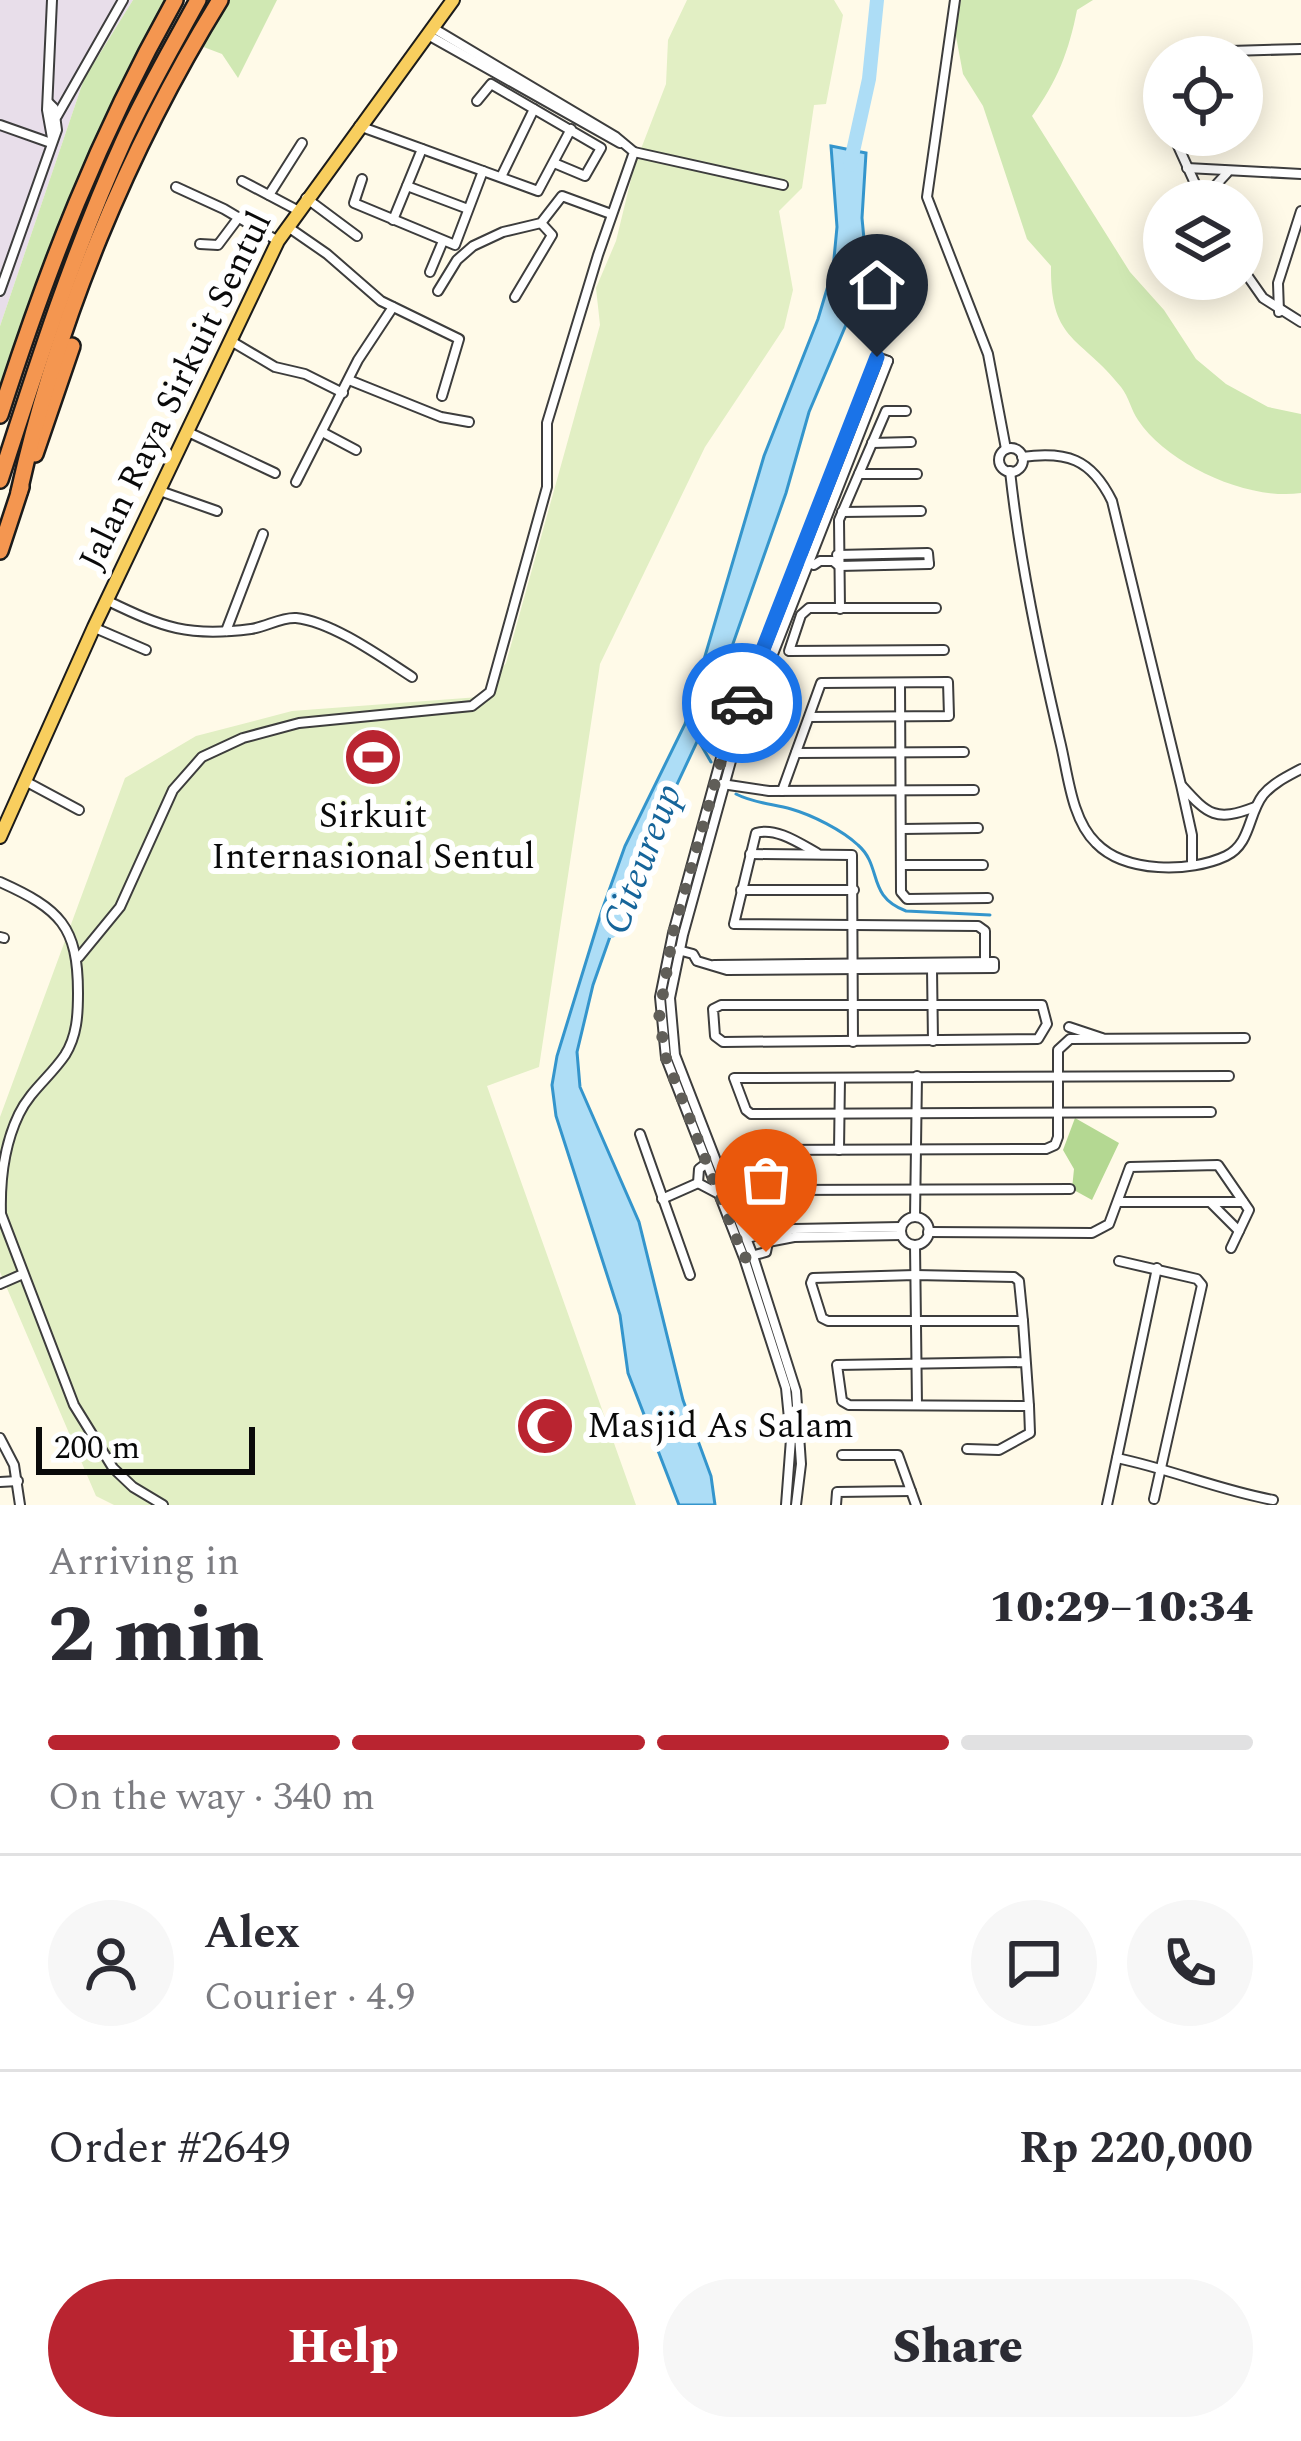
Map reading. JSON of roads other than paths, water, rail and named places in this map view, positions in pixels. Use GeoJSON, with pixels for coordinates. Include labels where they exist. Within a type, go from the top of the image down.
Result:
{"type":"FeatureCollection","features":[{"type":"Feature","properties":{"kind":"highway"},"geometry":{"type":"LineString","coordinates":[[0,415],[35,306],[86,176],[109,122],[175,0]]}},
{"type":"Feature","properties":{"kind":"highway"},"geometry":{"type":"LineString","coordinates":[[0,481],[90,218],[126,135],[198,0]]}},
{"type":"Feature","properties":{"kind":"highway"},"geometry":{"type":"LineString","coordinates":[[0,551],[45,429],[106,228],[175,77],[220,0]]}},
{"type":"Feature","properties":{"kind":"main road","name":"Jalan Raya Sirkuit Sentul"},"geometry":{"type":"LineString","coordinates":[[0,837],[94,627],[286,226],[453,0]]}},
{"type":"Feature","properties":{"kind":"street"},"geometry":{"type":"LineString","coordinates":[[52,0],[52,141]]}},
{"type":"Feature","properties":{"kind":"street"},"geometry":{"type":"LineString","coordinates":[[0,291],[57,116],[123,0]]}},
{"type":"Feature","properties":{"kind":"street"},"geometry":{"type":"LineString","coordinates":[[955,0],[927,197],[988,354],[1006,449]]}},
{"type":"Feature","properties":{"kind":"street"},"geometry":{"type":"LineString","coordinates":[[430,32],[634,152],[783,185]]}},
{"type":"Feature","properties":{"kind":"street"},"geometry":{"type":"LineString","coordinates":[[1263,50],[1301,49]]}},
{"type":"Feature","properties":{"kind":"street"},"geometry":{"type":"LineString","coordinates":[[477,101],[491,84],[598,145],[600,152],[585,176],[554,163]]}},
{"type":"Feature","properties":{"kind":"street"},"geometry":{"type":"LineString","coordinates":[[49,103],[57,116]]}},
{"type":"Feature","properties":{"kind":"street"},"geometry":{"type":"LineString","coordinates":[[500,178],[534,109]]}},
{"type":"Feature","properties":{"kind":"street"},"geometry":{"type":"LineString","coordinates":[[0,125],[52,141]]}},
{"type":"Feature","properties":{"kind":"street"},"geometry":{"type":"LineString","coordinates":[[358,126],[538,191],[571,129]]}},
{"type":"Feature","properties":{"kind":"street"},"geometry":{"type":"LineString","coordinates":[[269,195],[302,143]]}},
{"type":"Feature","properties":{"kind":"street"},"geometry":{"type":"LineString","coordinates":[[393,220],[422,149]]}},
{"type":"Feature","properties":{"kind":"street"},"geometry":{"type":"LineString","coordinates":[[79,957],[120,908],[173,790],[202,757],[276,727],[472,706],[490,692],[547,487],[548,423],[634,152]]}},
{"type":"Feature","properties":{"kind":"street"},"geometry":{"type":"LineString","coordinates":[[1182,156],[1193,180]]}},
{"type":"Feature","properties":{"kind":"street"},"geometry":{"type":"LineString","coordinates":[[1187,168],[1300,173]]}},
{"type":"Feature","properties":{"kind":"street"},"geometry":{"type":"LineString","coordinates":[[362,179],[354,203],[458,243],[482,171]]}},
{"type":"Feature","properties":{"kind":"street"},"geometry":{"type":"LineString","coordinates":[[1221,180],[1228,172]]}},
{"type":"Feature","properties":{"kind":"street"},"geometry":{"type":"LineString","coordinates":[[242,182],[297,210]]}},
{"type":"Feature","properties":{"kind":"street"},"geometry":{"type":"LineString","coordinates":[[407,186],[468,208]]}},
{"type":"Feature","properties":{"kind":"street"},"geometry":{"type":"LineString","coordinates":[[176,187],[278,241]]}},
{"type":"Feature","properties":{"kind":"street"},"geometry":{"type":"LineString","coordinates":[[438,291],[457,260],[473,246],[502,232],[541,223],[562,196],[611,214]]}},
{"type":"Feature","properties":{"kind":"street"},"geometry":{"type":"LineString","coordinates":[[306,198],[356,236]]}},
{"type":"Feature","properties":{"kind":"street"},"geometry":{"type":"LineString","coordinates":[[1280,312],[1278,283],[1301,211]]}},
{"type":"Feature","properties":{"kind":"street"},"geometry":{"type":"LineString","coordinates":[[200,244],[218,245],[239,217]]}},
{"type":"Feature","properties":{"kind":"street"},"geometry":{"type":"LineString","coordinates":[[515,297],[553,235],[541,223]]}},
{"type":"Feature","properties":{"kind":"street"},"geometry":{"type":"LineString","coordinates":[[286,226],[393,307],[459,339],[442,396]]}},
{"type":"Feature","properties":{"kind":"street"},"geometry":{"type":"LineString","coordinates":[[430,272],[443,241]]}},
{"type":"Feature","properties":{"kind":"street"},"geometry":{"type":"LineString","coordinates":[[1263,288],[1278,283]]}},
{"type":"Feature","properties":{"kind":"street"},"geometry":{"type":"LineString","coordinates":[[1263,296],[1301,322]]}},
{"type":"Feature","properties":{"kind":"street"},"geometry":{"type":"LineString","coordinates":[[296,482],[393,307]]}},
{"type":"Feature","properties":{"kind":"street"},"geometry":{"type":"LineString","coordinates":[[229,340],[275,367],[305,374],[344,393]]}},
{"type":"Feature","properties":{"kind":"street"},"geometry":{"type":"LineString","coordinates":[[742,1240],[718,1193],[661,1038],[660,998],[723,771],[802,561],[807,550],[888,361],[877,357],[807,550]]}},
{"type":"Feature","properties":{"kind":"street"},"geometry":{"type":"LineString","coordinates":[[350,380],[441,417],[469,422]]}},
{"type":"Feature","properties":{"kind":"street"},"geometry":{"type":"LineString","coordinates":[[840,609],[836,532],[842,512],[886,411],[906,411]]}},
{"type":"Feature","properties":{"kind":"street"},"geometry":{"type":"LineString","coordinates":[[187,431],[275,473]]}},
{"type":"Feature","properties":{"kind":"street"},"geometry":{"type":"LineString","coordinates":[[324,433],[356,450]]}},
{"type":"Feature","properties":{"kind":"street"},"geometry":{"type":"LineString","coordinates":[[872,442],[910,442]]}},
{"type":"Feature","properties":{"kind":"street"},"geometry":{"type":"LineString","coordinates":[[1010,471],[1021,466],[1018,450],[1006,449],[1000,464],[1010,471],[1030,613],[1084,826],[1095,843],[1118,858],[1160,866],[1216,859],[1238,849],[1268,790],[1301,769]]}},
{"type":"Feature","properties":{"kind":"street"},"geometry":{"type":"LineString","coordinates":[[1022,457],[1052,453],[1071,458],[1093,473],[1108,493],[1181,785],[1192,835],[1192,864]]}},
{"type":"Feature","properties":{"kind":"street"},"geometry":{"type":"LineString","coordinates":[[859,474],[917,474]]}},
{"type":"Feature","properties":{"kind":"street"},"geometry":{"type":"LineString","coordinates":[[160,490],[217,511]]}},
{"type":"Feature","properties":{"kind":"street"},"geometry":{"type":"LineString","coordinates":[[842,512],[921,511]]}},
{"type":"Feature","properties":{"kind":"street"},"geometry":{"type":"LineString","coordinates":[[226,631],[263,534]]}},
{"type":"Feature","properties":{"kind":"street"},"geometry":{"type":"LineString","coordinates":[[807,550],[820,561]]}},
{"type":"Feature","properties":{"kind":"street"},"geometry":{"type":"LineString","coordinates":[[802,561],[814,566],[820,561],[928,564],[928,553],[836,561]]}},
{"type":"Feature","properties":{"kind":"street"},"geometry":{"type":"LineString","coordinates":[[108,601],[176,630],[226,631],[302,620],[365,647],[412,677]]}},
{"type":"Feature","properties":{"kind":"street"},"geometry":{"type":"LineString","coordinates":[[936,608],[804,610],[789,651],[944,650]]}},
{"type":"Feature","properties":{"kind":"street"},"geometry":{"type":"LineString","coordinates":[[94,627],[146,650]]}},
{"type":"Feature","properties":{"kind":"street"},"geometry":{"type":"LineString","coordinates":[[782,791],[821,682],[948,682],[949,716],[809,717]]}},
{"type":"Feature","properties":{"kind":"street"},"geometry":{"type":"LineString","coordinates":[[901,683],[902,892],[907,899],[988,898]]}},
{"type":"Feature","properties":{"kind":"street"},"geometry":{"type":"LineString","coordinates":[[796,753],[964,752]]}},
{"type":"Feature","properties":{"kind":"street"},"geometry":{"type":"LineString","coordinates":[[723,771],[740,776],[745,784]]}},
{"type":"Feature","properties":{"kind":"street"},"geometry":{"type":"LineString","coordinates":[[24,780],[79,810]]}},
{"type":"Feature","properties":{"kind":"street"},"geometry":{"type":"LineString","coordinates":[[720,783],[782,791],[974,790]]}},
{"type":"Feature","properties":{"kind":"street"},"geometry":{"type":"LineString","coordinates":[[1181,785],[1210,814],[1228,816],[1257,807]]}},
{"type":"Feature","properties":{"kind":"street"},"geometry":{"type":"LineString","coordinates":[[901,829],[978,828]]}},
{"type":"Feature","properties":{"kind":"street"},"geometry":{"type":"LineString","coordinates":[[672,962],[689,966],[697,961],[727,970],[985,962],[985,931],[978,926],[738,926],[734,919],[760,830],[790,838],[817,854]]}},
{"type":"Feature","properties":{"kind":"street"},"geometry":{"type":"LineString","coordinates":[[751,854],[852,855],[853,1042]]}},
{"type":"Feature","properties":{"kind":"street"},"geometry":{"type":"LineString","coordinates":[[901,865],[983,865]]}},
{"type":"Feature","properties":{"kind":"street"},"geometry":{"type":"LineString","coordinates":[[0,882],[50,911],[68,932],[79,957],[76,1034],[67,1053],[18,1116],[0,1183],[2,1214],[74,1406],[101,1454],[123,1479],[163,1505]]}},
{"type":"Feature","properties":{"kind":"street"},"geometry":{"type":"LineString","coordinates":[[741,890],[854,890]]}},
{"type":"Feature","properties":{"kind":"street"},"geometry":{"type":"LineString","coordinates":[[675,950],[693,954],[697,961]]}},
{"type":"Feature","properties":{"kind":"street"},"geometry":{"type":"LineString","coordinates":[[672,962],[669,1018],[675,1054],[796,1391],[801,1438],[796,1505]]}},
{"type":"Feature","properties":{"kind":"street"},"geometry":{"type":"LineString","coordinates":[[932,965],[933,1041]]}},
{"type":"Feature","properties":{"kind":"street"},"geometry":{"type":"LineString","coordinates":[[721,1005],[853,1005],[1042,1005],[1047,1024],[1038,1039],[723,1042],[715,1036],[713,1009],[721,1005]]}},
{"type":"Feature","properties":{"kind":"street"},"geometry":{"type":"LineString","coordinates":[[1069,1027],[1110,1040]]}},
{"type":"Feature","properties":{"kind":"street"},"geometry":{"type":"LineString","coordinates":[[1070,1189],[777,1190],[761,1150],[1046,1149],[1058,1137],[1058,1050],[1062,1043],[1245,1039]]}},
{"type":"Feature","properties":{"kind":"street"},"geometry":{"type":"LineString","coordinates":[[767,1240],[794,1233],[901,1231],[915,1217],[917,1076]]}},
{"type":"Feature","properties":{"kind":"street"},"geometry":{"type":"LineString","coordinates":[[1210,1112],[751,1114],[734,1078],[1229,1076]]}},
{"type":"Feature","properties":{"kind":"street"},"geometry":{"type":"LineString","coordinates":[[839,1150],[840,1078]]}},
{"type":"Feature","properties":{"kind":"street"},"geometry":{"type":"LineString","coordinates":[[640,1135],[690,1275]]}},
{"type":"Feature","properties":{"kind":"street"},"geometry":{"type":"LineString","coordinates":[[706,1163],[699,1169],[698,1183],[718,1193]]}},
{"type":"Feature","properties":{"kind":"street"},"geometry":{"type":"LineString","coordinates":[[928,1232],[1093,1233],[1109,1223],[1130,1167],[1218,1165],[1250,1210],[1231,1248]]}},
{"type":"Feature","properties":{"kind":"street"},"geometry":{"type":"LineString","coordinates":[[662,1198],[698,1183]]}},
{"type":"Feature","properties":{"kind":"street"},"geometry":{"type":"LineString","coordinates":[[1119,1202],[1243,1202]]}},
{"type":"Feature","properties":{"kind":"street"},"geometry":{"type":"LineString","coordinates":[[1210,1202],[1239,1231]]}},
{"type":"Feature","properties":{"kind":"street"},"geometry":{"type":"LineString","coordinates":[[915,1217],[923,1220],[928,1232],[915,1245]]}},
{"type":"Feature","properties":{"kind":"street"},"geometry":{"type":"LineString","coordinates":[[901,1231],[915,1245],[917,1406]]}},
{"type":"Feature","properties":{"kind":"street"},"geometry":{"type":"LineString","coordinates":[[742,1240],[759,1234],[767,1240]]}},
{"type":"Feature","properties":{"kind":"street"},"geometry":{"type":"LineString","coordinates":[[749,1257],[766,1252],[767,1240]]}},
{"type":"Feature","properties":{"kind":"street"},"geometry":{"type":"LineString","coordinates":[[749,1257],[786,1388],[791,1455],[786,1505]]}},
{"type":"Feature","properties":{"kind":"street"},"geometry":{"type":"LineString","coordinates":[[1119,1261],[1197,1279],[1202,1285],[1154,1498]]}},
{"type":"Feature","properties":{"kind":"street"},"geometry":{"type":"LineString","coordinates":[[1107,1505],[1157,1268]]}},
{"type":"Feature","properties":{"kind":"street"},"geometry":{"type":"LineString","coordinates":[[0,1284],[23,1274]]}},
{"type":"Feature","properties":{"kind":"street"},"geometry":{"type":"LineString","coordinates":[[967,1449],[999,1450],[1030,1433],[1023,1321],[1019,1281],[1014,1277],[915,1275],[813,1278],[822,1318],[828,1321],[1023,1321]]}},
{"type":"Feature","properties":{"kind":"street"},"geometry":{"type":"LineString","coordinates":[[1025,1362],[837,1365],[842,1401],[849,1405],[1029,1406]]}},
{"type":"Feature","properties":{"kind":"street"},"geometry":{"type":"LineString","coordinates":[[0,1438],[18,1481],[20,1505]]}},
{"type":"Feature","properties":{"kind":"street"},"geometry":{"type":"LineString","coordinates":[[842,1455],[898,1455],[916,1505]]}},
{"type":"Feature","properties":{"kind":"street"},"geometry":{"type":"LineString","coordinates":[[1117,1458],[1273,1500]]}},
{"type":"Feature","properties":{"kind":"street"},"geometry":{"type":"LineString","coordinates":[[0,1482],[18,1481]]}},
{"type":"Feature","properties":{"kind":"street"},"geometry":{"type":"LineString","coordinates":[[836,1505],[838,1492],[911,1491]]}},
{"type":"Feature","properties":{"kind":"water"},"geometry":{"type":"Polygon","coordinates":[[[831,146],[866,153],[865,250],[859,294],[809,412],[786,493],[703,729],[624,897],[593,985],[577,1052],[580,1087],[639,1222],[683,1400],[711,1476],[715,1505],[679,1505],[628,1373],[620,1315],[556,1116],[552,1085],[601,913],[625,846],[685,724],[764,456],[833,269],[837,227],[831,146]]]}},
{"type":"Feature","properties":{"kind":"waterway","name":"Citeureup"},"geometry":{"type":"LineString","coordinates":[[850,165],[869,79],[877,0]]}},
{"type":"Feature","properties":{"kind":"waterway"},"geometry":{"type":"LineString","coordinates":[[697,738],[711,762]]}},
{"type":"Feature","properties":{"kind":"waterway"},"geometry":{"type":"LineString","coordinates":[[736,794],[799,812],[844,834],[866,854],[880,889],[893,905],[906,911],[990,915]]}},
{"type":"Feature","properties":{"kind":"waterway","name":"Citeureup"},"geometry":{"type":"LineString","coordinates":[[611,931],[636,868]]}},
{"type":"Feature","properties":{"kind":"place","name":"Sirkuit Internasional Sentul"},"geometry":{"type":"Point","coordinates":[373,757]}},
{"type":"Feature","properties":{"kind":"place","name":"Masjid As Salam"},"geometry":{"type":"Point","coordinates":[545,1426]}}]}
